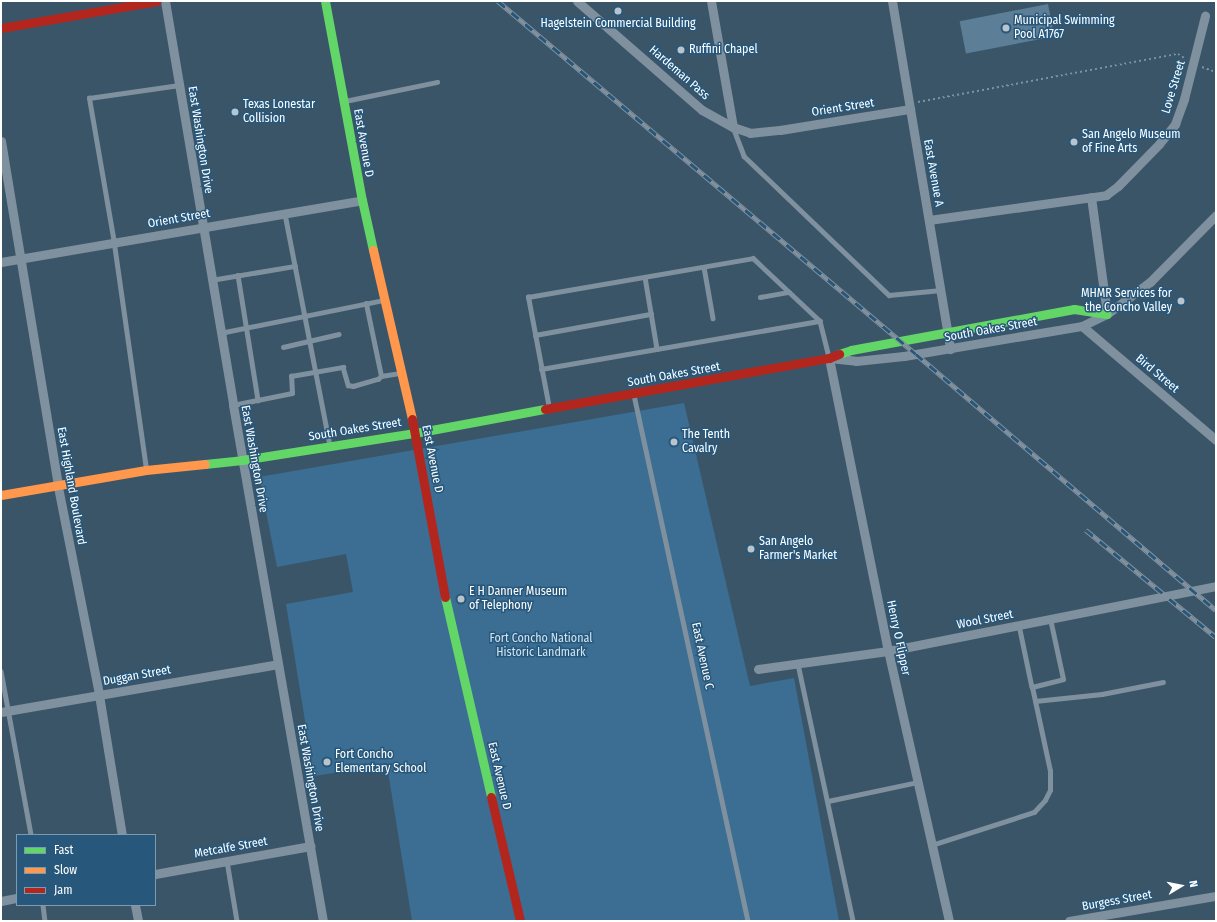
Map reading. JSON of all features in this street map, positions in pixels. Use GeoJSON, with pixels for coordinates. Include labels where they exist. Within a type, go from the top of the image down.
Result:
{"type":"FeatureCollection","features":[{"type":"Feature","properties":{"kind":"street"},"geometry":{"type":"LineString","coordinates":[[1,28],[156,1]]}},
{"type":"Feature","properties":{"kind":"street","name":"East Washington Drive"},"geometry":{"type":"LineString","coordinates":[[165,1],[232,405],[324,921]]}},
{"type":"Feature","properties":{"kind":"street","name":"East Avenue D"},"geometry":{"type":"LineString","coordinates":[[326,1],[362,200],[415,433],[445,597],[520,921]]}},
{"type":"Feature","properties":{"kind":"street","name":"Hardeman Pass"},"geometry":{"type":"LineString","coordinates":[[577,1],[702,110],[733,127],[750,133],[780,130]]}},
{"type":"Feature","properties":{"kind":"street"},"geometry":{"type":"LineString","coordinates":[[711,1],[733,127]]}},
{"type":"Feature","properties":{"kind":"street","name":"East Avenue A"},"geometry":{"type":"LineString","coordinates":[[892,1],[950,349]]}},
{"type":"Feature","properties":{"kind":"street","name":"Love Street"},"geometry":{"type":"LineString","coordinates":[[929,220],[1106,195],[1118,186],[1167,136],[1175,124],[1194,63],[1205,16]]}},
{"type":"Feature","properties":{"kind":"street","name":"Orient Street"},"geometry":{"type":"LineString","coordinates":[[780,130],[909,106]]}},
{"type":"Feature","properties":{"kind":"street","name":"East Highland Boulevard"},"geometry":{"type":"LineString","coordinates":[[1,141],[58,487],[99,695],[122,834]]}},
{"type":"Feature","properties":{"kind":"street"},"geometry":{"type":"LineString","coordinates":[[1091,197],[1107,314]]}},
{"type":"Feature","properties":{"kind":"street","name":"Orient Street"},"geometry":{"type":"LineString","coordinates":[[1,262],[362,200]]}},
{"type":"Feature","properties":{"kind":"street","name":"South Oakes Street"},"geometry":{"type":"LineString","coordinates":[[829,358],[856,361],[950,349],[1082,326],[1107,314],[1150,282],[1216,215]]}},
{"type":"Feature","properties":{"kind":"street","name":"South Oakes Street"},"geometry":{"type":"LineString","coordinates":[[1,495],[58,487],[146,470],[242,460],[550,410],[829,358],[851,350],[1074,309],[1107,314]]}},
{"type":"Feature","properties":{"kind":"street","name":"Bird Street"},"geometry":{"type":"LineString","coordinates":[[1082,326],[1216,440]]}},
{"type":"Feature","properties":{"kind":"street","name":"Henry O Flipper"},"geometry":{"type":"LineString","coordinates":[[829,358],[888,651],[950,921]]}},
{"type":"Feature","properties":{"kind":"street","name":"Wool Street"},"geometry":{"type":"LineString","coordinates":[[758,669],[888,651],[1216,586]]}},
{"type":"Feature","properties":{"kind":"street","name":"Duggan Street"},"geometry":{"type":"LineString","coordinates":[[5,711],[278,664]]}},
{"type":"Feature","properties":{"kind":"street","name":"Metcalfe Street"},"geometry":{"type":"LineString","coordinates":[[156,874],[310,846]]}},
{"type":"Feature","properties":{"kind":"street","name":"Burgess Street"},"geometry":{"type":"LineString","coordinates":[[1070,921],[1216,896]]}},
{"type":"Feature","properties":{"kind":"street"},"geometry":{"type":"LineString","coordinates":[[1,901],[16,898]]}},
{"type":"Feature","properties":{"kind":"street"},"geometry":{"type":"LineString","coordinates":[[135,906],[138,921]]}},
{"type":"Feature","properties":{"kind":"lane"},"geometry":{"type":"LineString","coordinates":[[344,101],[437,82]]}},
{"type":"Feature","properties":{"kind":"lane"},"geometry":{"type":"LineString","coordinates":[[146,470],[114,243],[89,98],[179,85]]}},
{"type":"Feature","properties":{"kind":"lane"},"geometry":{"type":"LineString","coordinates":[[733,127],[744,156],[889,295],[941,290]]}},
{"type":"Feature","properties":{"kind":"lane"},"geometry":{"type":"LineString","coordinates":[[285,214],[330,446]]}},
{"type":"Feature","properties":{"kind":"lane"},"geometry":{"type":"LineString","coordinates":[[550,410],[528,296],[753,258],[820,321],[829,358]]}},
{"type":"Feature","properties":{"kind":"lane"},"geometry":{"type":"LineString","coordinates":[[211,280],[295,266]]}},
{"type":"Feature","properties":{"kind":"lane"},"geometry":{"type":"LineString","coordinates":[[704,267],[713,318]]}},
{"type":"Feature","properties":{"kind":"lane"},"geometry":{"type":"LineString","coordinates":[[238,275],[258,400]]}},
{"type":"Feature","properties":{"kind":"lane"},"geometry":{"type":"LineString","coordinates":[[645,277],[657,349]]}},
{"type":"Feature","properties":{"kind":"lane"},"geometry":{"type":"LineString","coordinates":[[760,297],[789,292]]}},
{"type":"Feature","properties":{"kind":"lane"},"geometry":{"type":"LineString","coordinates":[[220,333],[385,300]]}},
{"type":"Feature","properties":{"kind":"lane"},"geometry":{"type":"LineString","coordinates":[[366,304],[381,376]]}},
{"type":"Feature","properties":{"kind":"lane"},"geometry":{"type":"LineString","coordinates":[[535,335],[651,314]]}},
{"type":"Feature","properties":{"kind":"lane"},"geometry":{"type":"LineString","coordinates":[[542,369],[820,321]]}},
{"type":"Feature","properties":{"kind":"lane"},"geometry":{"type":"LineString","coordinates":[[283,347],[339,334]]}},
{"type":"Feature","properties":{"kind":"lane"},"geometry":{"type":"LineString","coordinates":[[232,405],[292,393],[291,376],[343,367],[348,385],[353,386],[372,382],[381,376],[401,372]]}},
{"type":"Feature","properties":{"kind":"lane","name":"East Avenue C"},"geometry":{"type":"LineString","coordinates":[[634,395],[748,921]]}},
{"type":"Feature","properties":{"kind":"lane"},"geometry":{"type":"LineString","coordinates":[[1032,687],[1062,678],[1050,619]]}},
{"type":"Feature","properties":{"kind":"lane"},"geometry":{"type":"LineString","coordinates":[[932,845],[1034,812],[1045,800],[1050,790],[1050,771],[1019,625]]}},
{"type":"Feature","properties":{"kind":"lane"},"geometry":{"type":"LineString","coordinates":[[798,664],[853,921]]}},
{"type":"Feature","properties":{"kind":"lane"},"geometry":{"type":"LineString","coordinates":[[1,671],[5,711],[31,834]]}},
{"type":"Feature","properties":{"kind":"lane"},"geometry":{"type":"LineString","coordinates":[[1035,701],[1102,694],[1163,682]]}},
{"type":"Feature","properties":{"kind":"lane"},"geometry":{"type":"LineString","coordinates":[[828,801],[918,782]]}},
{"type":"Feature","properties":{"kind":"lane"},"geometry":{"type":"LineString","coordinates":[[228,861],[237,921]]}},
{"type":"Feature","properties":{"kind":"lane"},"geometry":{"type":"LineString","coordinates":[[43,906],[45,921]]}},
{"type":"Feature","properties":{"kind":"path"},"geometry":{"type":"LineString","coordinates":[[909,106],[1178,54],[1194,63],[1216,72]]}},
{"type":"Feature","properties":{"kind":"green space","name":"Fort Concho National Historic Landmark"},"geometry":{"type":"Polygon","coordinates":[[[684,403],[750,686],[794,678],[839,921],[412,921],[387,765],[314,776],[286,604],[353,592],[346,554],[277,567],[259,477],[684,403]]]}},
{"type":"Feature","properties":{"kind":"shaded area","name":"Municipal Swimming Pool A1767"},"geometry":{"type":"Polygon","coordinates":[[[1048,4],[1054,36],[966,54],[960,21],[1048,4]]]}},
{"type":"Feature","properties":{"kind":"railway"},"geometry":{"type":"LineString","coordinates":[[498,1],[1216,610]]}},
{"type":"Feature","properties":{"kind":"railway"},"geometry":{"type":"LineString","coordinates":[[1086,530],[1216,637]]}},
{"type":"Feature","properties":{"kind":"traffic: fast"},"geometry":{"type":"LineString","coordinates":[[325,1],[362,200],[373,250]]}},
{"type":"Feature","properties":{"kind":"traffic: fast"},"geometry":{"type":"LineString","coordinates":[[839,354],[851,350],[1074,309],[1107,314]]}},
{"type":"Feature","properties":{"kind":"traffic: fast"},"geometry":{"type":"LineString","coordinates":[[205,464],[242,460],[415,433],[545,409]]}},
{"type":"Feature","properties":{"kind":"traffic: fast"},"geometry":{"type":"LineString","coordinates":[[445,597],[491,797]]}},
{"type":"Feature","properties":{"kind":"traffic: slow"},"geometry":{"type":"LineString","coordinates":[[373,250],[412,419]]}},
{"type":"Feature","properties":{"kind":"traffic: slow"},"geometry":{"type":"LineString","coordinates":[[1,495],[146,470],[205,464]]}},
{"type":"Feature","properties":{"kind":"traffic: jam"},"geometry":{"type":"LineString","coordinates":[[1,28],[157,1]]}},
{"type":"Feature","properties":{"kind":"traffic: jam"},"geometry":{"type":"LineString","coordinates":[[545,409],[829,358],[839,354]]}},
{"type":"Feature","properties":{"kind":"traffic: jam"},"geometry":{"type":"LineString","coordinates":[[412,419],[445,597]]}},
{"type":"Feature","properties":{"kind":"traffic: jam"},"geometry":{"type":"LineString","coordinates":[[491,797],[520,921]]}},
{"type":"Feature","properties":{"kind":"place","name":"Hagelstein Commercial Building"},"geometry":{"type":"Point","coordinates":[618,11]}},
{"type":"Feature","properties":{"kind":"place","name":"Municipal Swimming Pool A1767"},"geometry":{"type":"Point","coordinates":[1006,28]}},
{"type":"Feature","properties":{"kind":"place","name":"Ruffini Chapel"},"geometry":{"type":"Point","coordinates":[681,50]}},
{"type":"Feature","properties":{"kind":"place","name":"Texas Lonestar Collision"},"geometry":{"type":"Point","coordinates":[235,112]}},
{"type":"Feature","properties":{"kind":"place","name":"San Angelo Museum of Fine Arts"},"geometry":{"type":"Point","coordinates":[1074,142]}},
{"type":"Feature","properties":{"kind":"place","name":"MHMR Services for the Concho Valley"},"geometry":{"type":"Point","coordinates":[1181,301]}},
{"type":"Feature","properties":{"kind":"place","name":"The Tenth Cavalry"},"geometry":{"type":"Point","coordinates":[674,442]}},
{"type":"Feature","properties":{"kind":"place","name":"San Angelo Farmer's Market"},"geometry":{"type":"Point","coordinates":[751,549]}},
{"type":"Feature","properties":{"kind":"place","name":"E H Danner Museum of Telephony"},"geometry":{"type":"Point","coordinates":[461,599]}},
{"type":"Feature","properties":{"kind":"place","name":"Fort Concho Elementary School"},"geometry":{"type":"Point","coordinates":[327,762]}}]}
